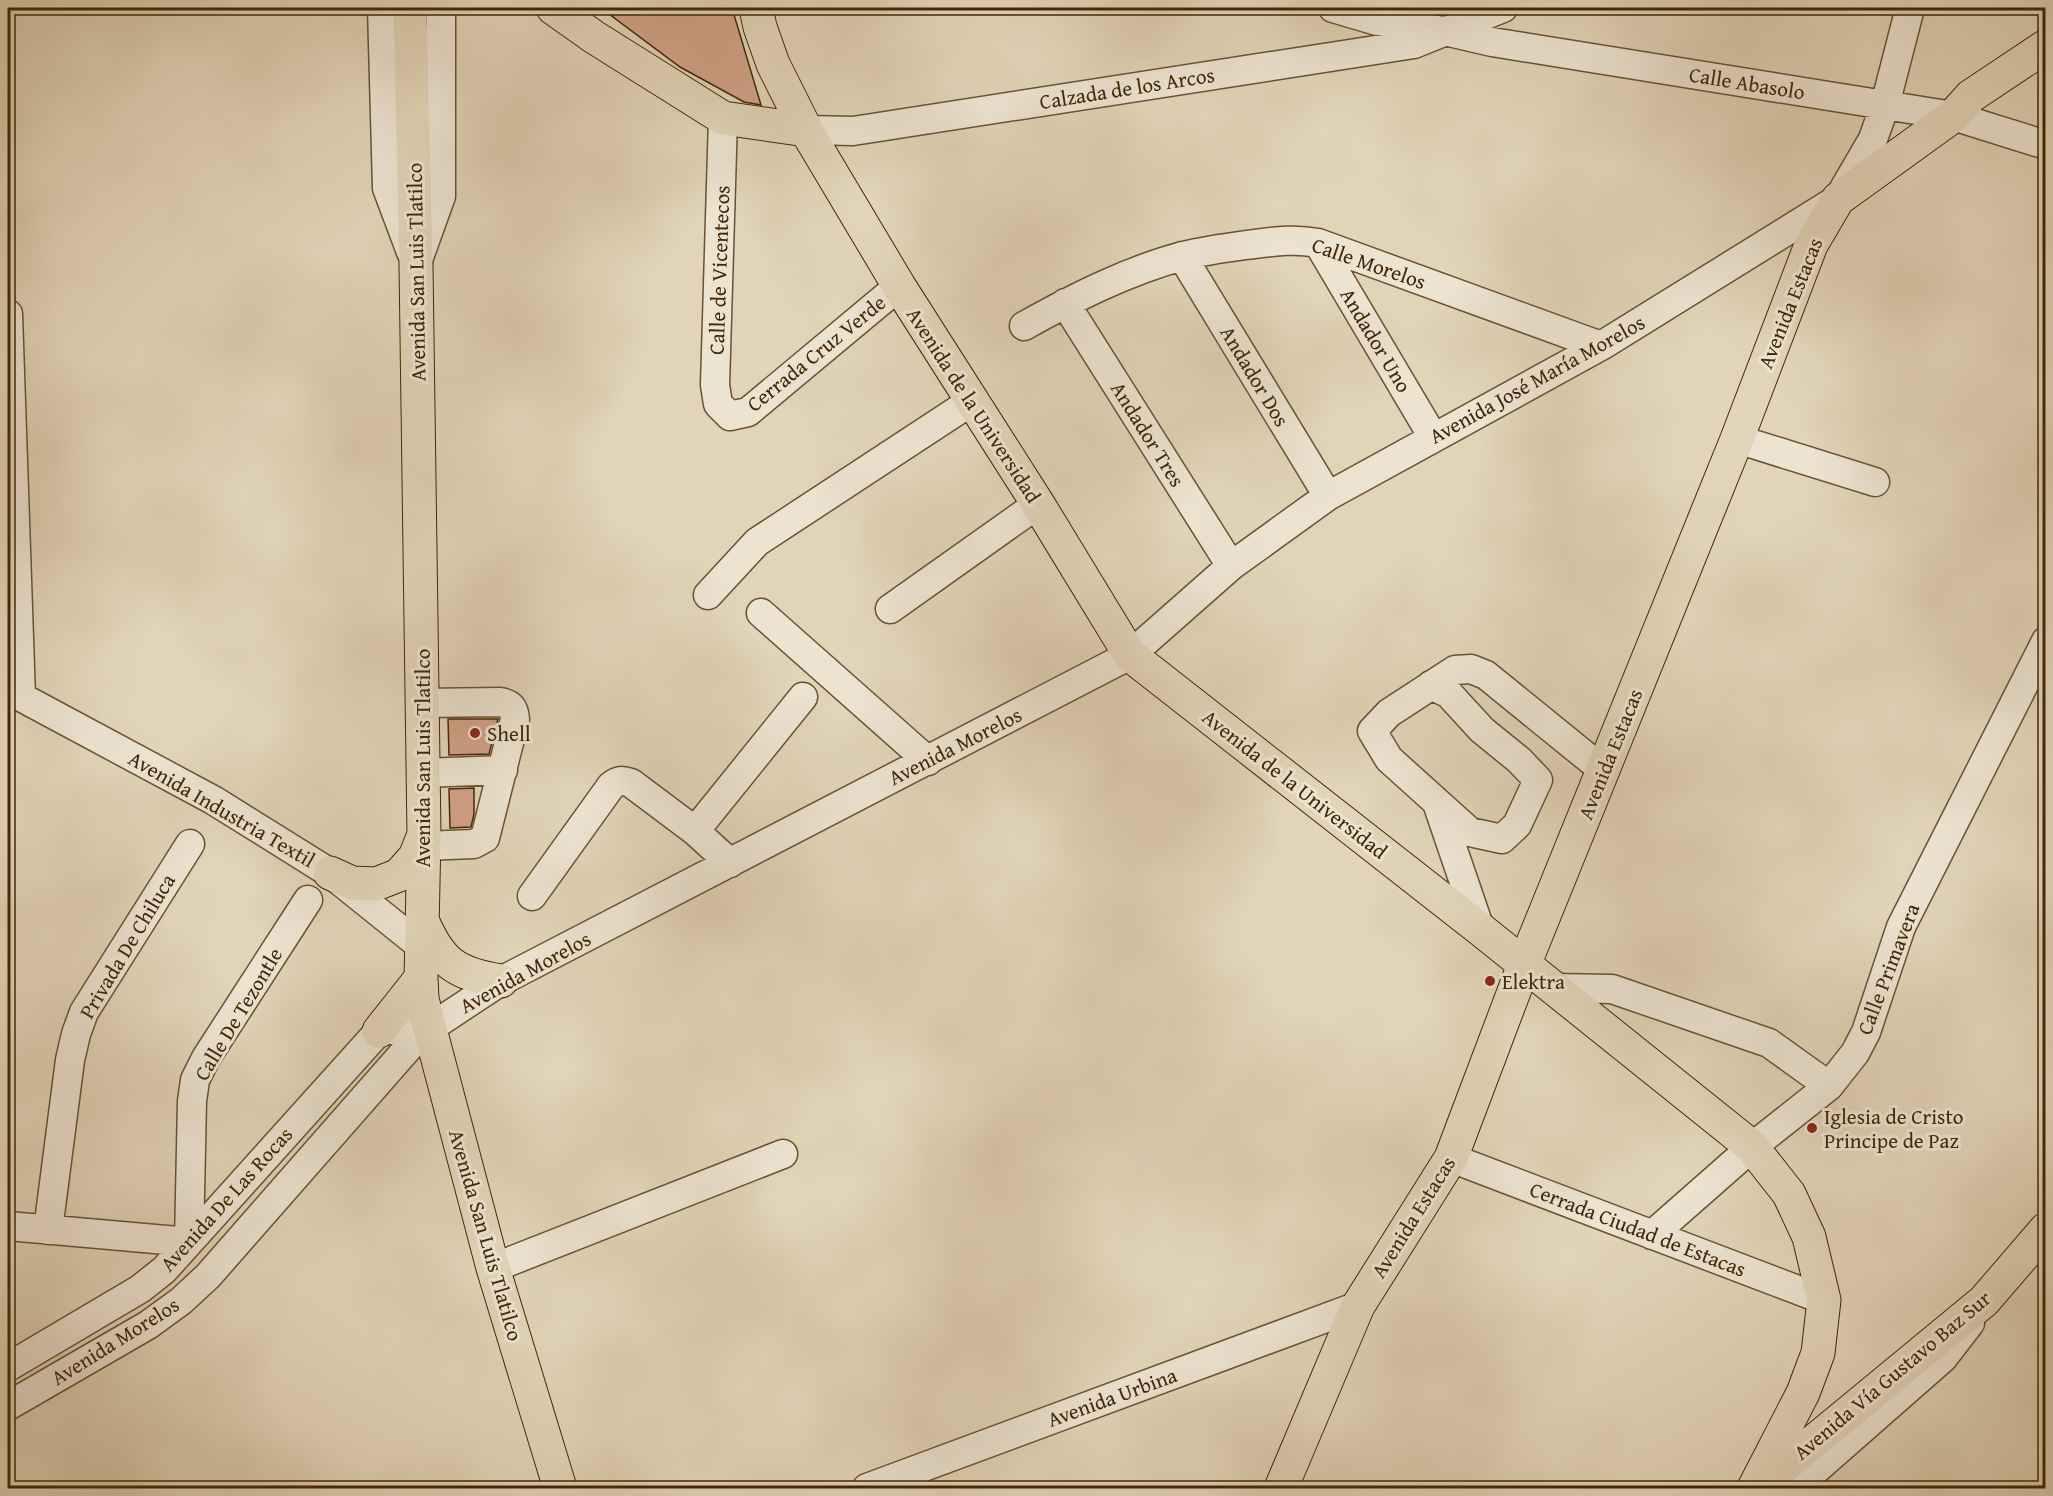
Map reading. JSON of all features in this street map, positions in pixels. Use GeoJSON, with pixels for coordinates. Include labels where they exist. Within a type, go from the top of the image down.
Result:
{"type":"FeatureCollection","features":[{"type":"Feature","properties":{"kind":"main road","name":"Avenida San Luis Tlatilco"},"geometry":{"type":"LineString","coordinates":[[411,8],[424,840],[422,999],[493,1268],[560,1488]]}},
{"type":"Feature","properties":{"kind":"main road"},"geometry":{"type":"LineString","coordinates":[[553,8],[594,37],[723,118],[806,130]]}},
{"type":"Feature","properties":{"kind":"main road","name":"Avenida de la Universidad"},"geometry":{"type":"LineString","coordinates":[[756,8],[773,64],[806,130],[899,286],[1038,504],[1130,655],[1480,929],[1752,1147],[1789,1194],[1809,1237],[1824,1300],[1818,1353],[1803,1393],[1756,1488]]}},
{"type":"Feature","properties":{"kind":"main road","name":"Avenida José María Morelos"},"geometry":{"type":"LineString","coordinates":[[1838,200],[1953,116],[1971,96],[2046,46]]}},
{"type":"Feature","properties":{"kind":"main road","name":"Avenida José María Morelos"},"geometry":{"type":"LineString","coordinates":[[1953,116],[1986,103],[2046,66]]}},
{"type":"Feature","properties":{"kind":"main road","name":"Avenida Estacas"},"geometry":{"type":"LineString","coordinates":[[1281,1488],[1358,1306],[1451,1158],[1524,965],[1737,439],[1803,260],[1838,200]]}},
{"type":"Feature","properties":{"kind":"main road"},"geometry":{"type":"LineString","coordinates":[[330,873],[352,883],[376,884],[399,875],[415,857],[424,840]]}},
{"type":"Feature","properties":{"kind":"main road"},"geometry":{"type":"LineString","coordinates":[[379,1031],[421,948],[432,944],[450,964],[474,977],[501,981]]}},
{"type":"Feature","properties":{"kind":"main road","name":"Avenida Vía Gustavo Baz Sur"},"geometry":{"type":"LineString","coordinates":[[1756,1488],[1984,1301],[2046,1229]]}},
{"type":"Feature","properties":{"kind":"street","name":"Calle Abasolo"},"geometry":{"type":"LineString","coordinates":[[1333,8],[1377,21],[1445,31],[1492,42],[1953,116],[2046,145]]}},
{"type":"Feature","properties":{"kind":"street","name":"Calzada de los Arcos"},"geometry":{"type":"LineString","coordinates":[[806,130],[853,131],[1414,44],[1503,8]]}},
{"type":"Feature","properties":{"kind":"street","name":"Avenida Estacas"},"geometry":{"type":"LineString","coordinates":[[1838,200],[1873,139],[1885,105],[1910,8]]}},
{"type":"Feature","properties":{"kind":"street","name":"Calle de Vicentecos"},"geometry":{"type":"LineString","coordinates":[[723,118],[715,385],[718,404],[730,416]]}},
{"type":"Feature","properties":{"kind":"street","name":"Avenida José María Morelos"},"geometry":{"type":"LineString","coordinates":[[1130,655],[1231,566],[1328,496],[1601,346],[1838,200]]}},
{"type":"Feature","properties":{"kind":"street","name":"Calle Morelos"},"geometry":{"type":"LineString","coordinates":[[1024,326],[1065,303],[1152,266],[1182,256],[1285,240],[1318,243],[1601,346]]}},
{"type":"Feature","properties":{"kind":"street","name":"Andador Uno"},"geometry":{"type":"LineString","coordinates":[[1318,243],[1433,437]]}},
{"type":"Feature","properties":{"kind":"street","name":"Andador Dos"},"geometry":{"type":"LineString","coordinates":[[1182,256],[1328,496]]}},
{"type":"Feature","properties":{"kind":"street","name":"Cerrada Cruz Verde"},"geometry":{"type":"LineString","coordinates":[[730,416],[748,412],[899,286]]}},
{"type":"Feature","properties":{"kind":"street","name":"Andador Tres"},"geometry":{"type":"LineString","coordinates":[[1065,303],[1231,566]]}},
{"type":"Feature","properties":{"kind":"street"},"geometry":{"type":"LineString","coordinates":[[8,314],[14,696]]}},
{"type":"Feature","properties":{"kind":"street"},"geometry":{"type":"LineString","coordinates":[[708,595],[757,542],[972,401]]}},
{"type":"Feature","properties":{"kind":"street"},"geometry":{"type":"LineString","coordinates":[[1737,439],[1875,482]]}},
{"type":"Feature","properties":{"kind":"street"},"geometry":{"type":"LineString","coordinates":[[890,609],[1038,504]]}},
{"type":"Feature","properties":{"kind":"street"},"geometry":{"type":"LineString","coordinates":[[761,613],[928,761]]}},
{"type":"Feature","properties":{"kind":"street","name":"Calle Primavera"},"geometry":{"type":"LineString","coordinates":[[1652,1235],[1752,1147],[1829,1086],[1855,1053],[1866,1032],[1900,927],[2046,641]]}},
{"type":"Feature","properties":{"kind":"street","name":"Avenida Morelos"},"geometry":{"type":"LineString","coordinates":[[8,1406],[148,1325],[181,1301],[208,1276],[408,1048],[430,1028],[501,981],[1130,655]]}},
{"type":"Feature","properties":{"kind":"street"},"geometry":{"type":"LineString","coordinates":[[1431,685],[1449,694],[1482,730],[1519,760],[1538,780],[1517,825],[1502,839],[1470,832],[1389,759],[1372,731],[1389,713],[1431,685],[1455,670],[1471,669],[1486,675],[1603,770]]}},
{"type":"Feature","properties":{"kind":"street","name":"Avenida Industria Textil"},"geometry":{"type":"LineString","coordinates":[[14,696],[213,800],[330,873],[421,948]]}},
{"type":"Feature","properties":{"kind":"street"},"geometry":{"type":"LineString","coordinates":[[694,831],[802,697]]}},
{"type":"Feature","properties":{"kind":"street"},"geometry":{"type":"LineString","coordinates":[[422,703],[500,702],[509,704],[514,711],[515,719],[485,838],[474,844],[424,840]]}},
{"type":"Feature","properties":{"kind":"street"},"geometry":{"type":"LineString","coordinates":[[423,773],[503,770]]}},
{"type":"Feature","properties":{"kind":"street"},"geometry":{"type":"LineString","coordinates":[[532,896],[611,786],[624,780],[694,831],[730,863]]}},
{"type":"Feature","properties":{"kind":"street"},"geometry":{"type":"LineString","coordinates":[[1437,803],[1480,929]]}},
{"type":"Feature","properties":{"kind":"street","name":"Privada De Chiluca"},"geometry":{"type":"LineString","coordinates":[[48,1230],[70,1060],[84,1012],[190,844]]}},
{"type":"Feature","properties":{"kind":"street","name":"Calle De Tezontle"},"geometry":{"type":"LineString","coordinates":[[189,1242],[192,1101],[195,1080],[206,1058],[308,900]]}},
{"type":"Feature","properties":{"kind":"street"},"geometry":{"type":"LineString","coordinates":[[1553,988],[1612,989],[1769,1043],[1829,1086]]}},
{"type":"Feature","properties":{"kind":"street"},"geometry":{"type":"LineString","coordinates":[[379,1031],[430,1028]]}},
{"type":"Feature","properties":{"kind":"street","name":"Avenida De Las Rocas"},"geometry":{"type":"LineString","coordinates":[[8,1367],[140,1289],[164,1270],[379,1031]]}},
{"type":"Feature","properties":{"kind":"street"},"geometry":{"type":"LineString","coordinates":[[493,1268],[783,1154]]}},
{"type":"Feature","properties":{"kind":"street","name":"Cerrada Ciudad de Estacas"},"geometry":{"type":"LineString","coordinates":[[1451,1158],[1824,1300]]}},
{"type":"Feature","properties":{"kind":"street"},"geometry":{"type":"LineString","coordinates":[[8,1226],[189,1242]]}},
{"type":"Feature","properties":{"kind":"street"},"geometry":{"type":"LineString","coordinates":[[1795,1488],[1943,1358],[1964,1333],[1984,1301]]}},
{"type":"Feature","properties":{"kind":"street","name":"Avenida Urbina"},"geometry":{"type":"LineString","coordinates":[[867,1488],[1358,1306]]}},
{"type":"Feature","properties":{"kind":"building"},"geometry":{"type":"Polygon","coordinates":[[[601,8],[732,8],[761,105],[744,102],[680,67],[601,8]]]}},
{"type":"Feature","properties":{"kind":"building","name":"Shell"},"geometry":{"type":"Polygon","coordinates":[[[448,719],[498,719],[489,754],[449,755],[448,719]]]}},
{"type":"Feature","properties":{"kind":"building","name":"Shell"},"geometry":{"type":"Polygon","coordinates":[[[474,788],[474,814],[471,827],[450,828],[449,789],[474,788]]]}},
{"type":"Feature","properties":{"kind":"place","name":"Shell"},"geometry":{"type":"Point","coordinates":[475,733]}},
{"type":"Feature","properties":{"kind":"place","name":"Elektra"},"geometry":{"type":"Point","coordinates":[1490,981]}},
{"type":"Feature","properties":{"kind":"place","name":"Iglesia de Cristo Principe de Paz"},"geometry":{"type":"Point","coordinates":[1812,1128]}}]}
